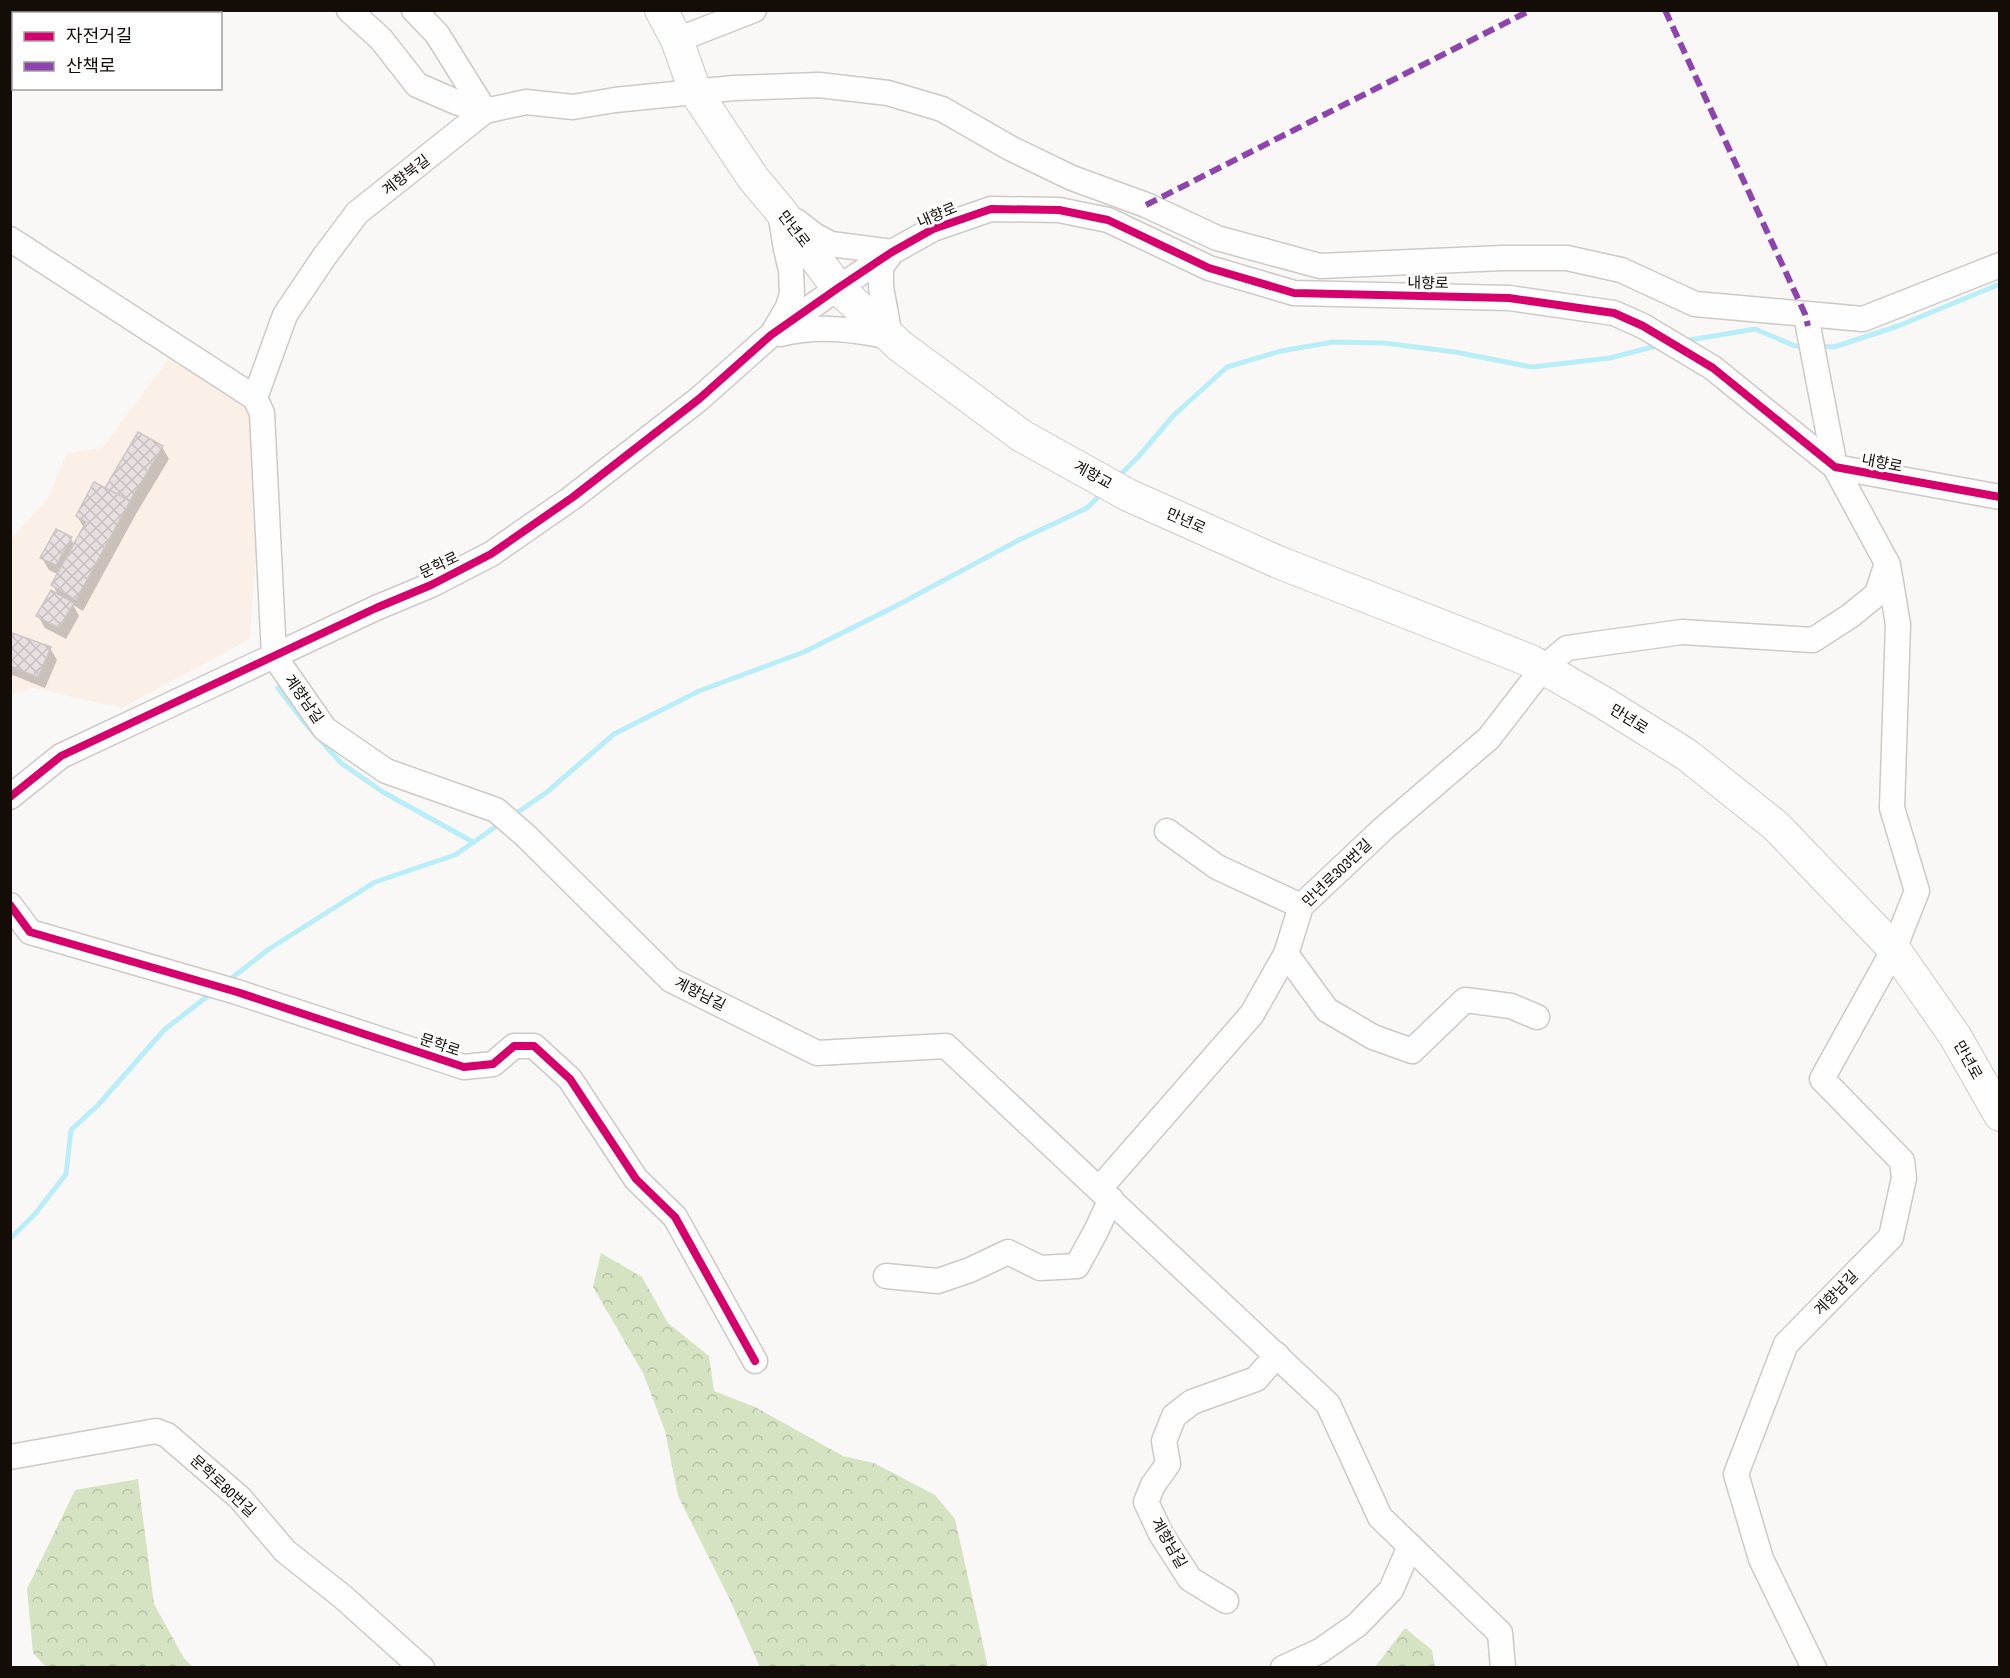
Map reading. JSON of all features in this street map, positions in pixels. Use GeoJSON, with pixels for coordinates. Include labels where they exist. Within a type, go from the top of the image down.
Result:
{"type":"FeatureCollection","features":[{"type":"Feature","properties":{"kind":"main road","name":"만년로"},"geometry":{"type":"LineString","coordinates":[[661,10],[677,40],[695,91],[753,178],[838,288],[890,337],[1022,436],[1058,456]]}},
{"type":"Feature","properties":{"kind":"main road","name":"계향교"},"geometry":{"type":"LineString","coordinates":[[1058,456],[1128,495]]}},
{"type":"Feature","properties":{"kind":"main road","name":"만년로"},"geometry":{"type":"LineString","coordinates":[[1128,495],[1278,562],[1531,662],[1604,703],[1687,755],[1776,825],[1894,950],[1955,1036],[2000,1115]]}},
{"type":"Feature","properties":{"kind":"street"},"geometry":{"type":"LineString","coordinates":[[349,10],[381,39],[417,85],[456,102],[485,111],[526,102],[573,107],[695,91],[819,85],[888,93],[942,109],[1010,148],[1072,178],[1146,205],[1217,238],[1320,266],[1502,258],[1567,258],[1621,270],[1695,304],[1863,319],[2000,265]]}},
{"type":"Feature","properties":{"kind":"street"},"geometry":{"type":"LineString","coordinates":[[414,10],[437,34],[485,111]]}},
{"type":"Feature","properties":{"kind":"street"},"geometry":{"type":"LineString","coordinates":[[677,40],[754,10]]}},
{"type":"Feature","properties":{"kind":"street","name":"계향북길"},"geometry":{"type":"LineString","coordinates":[[255,398],[285,315],[357,213],[485,111]]}},
{"type":"Feature","properties":{"kind":"street"},"geometry":{"type":"LineString","coordinates":[[771,336],[809,328],[837,328],[890,337],[881,286],[881,267],[892,252],[831,244],[814,235],[779,209]]}},
{"type":"Feature","properties":{"kind":"street"},"geometry":{"type":"LineString","coordinates":[[771,336],[788,307],[792,294],[791,270],[779,209]]}},
{"type":"Feature","properties":{"kind":"street","name":"내향로"},"geometry":{"type":"LineString","coordinates":[[838,288],[892,252],[933,229],[991,209],[1059,210],[1107,220],[1209,268],[1294,293],[1509,298],[1614,313],[1644,326],[1713,368],[1836,467],[2000,497]]}},
{"type":"Feature","properties":{"kind":"street"},"geometry":{"type":"LineString","coordinates":[[10,238],[255,398],[262,413],[274,656]]}},
{"type":"Feature","properties":{"kind":"street"},"geometry":{"type":"LineString","coordinates":[[1838,316],[2000,250]]}},
{"type":"Feature","properties":{"kind":"street","name":"문학로"},"geometry":{"type":"LineString","coordinates":[[10,797],[61,756],[376,608],[431,585],[491,554],[573,497],[654,435],[771,336],[838,288]]}},
{"type":"Feature","properties":{"kind":"street"},"geometry":{"type":"LineString","coordinates":[[1808,326],[1836,467],[1887,563],[1898,624],[1892,808],[1917,891],[1894,950]]}},
{"type":"Feature","properties":{"kind":"street","name":"만년로303번길"},"geometry":{"type":"LineString","coordinates":[[1105,1194],[1252,1014],[1286,954],[1301,906],[1384,828],[1488,738],[1543,668],[1567,648],[1682,632],[1813,640],[1850,616],[1877,594],[1887,563]]}},
{"type":"Feature","properties":{"kind":"street","name":"계향남길"},"geometry":{"type":"LineString","coordinates":[[274,656],[325,729],[386,771],[496,810],[526,836],[671,980],[817,1053],[946,1046],[1328,1404],[1380,1517],[1500,1633],[1503,1668]]}},
{"type":"Feature","properties":{"kind":"street"},"geometry":{"type":"LineString","coordinates":[[1167,831],[1217,867],[1301,906]]}},
{"type":"Feature","properties":{"kind":"street","name":"문학로"},"geometry":{"type":"LineString","coordinates":[[10,904],[30,932],[237,992],[464,1067],[493,1064],[514,1046],[534,1046],[570,1079],[636,1179],[675,1217],[755,1361]]}},
{"type":"Feature","properties":{"kind":"street","name":"계향남길"},"geometry":{"type":"LineString","coordinates":[[1814,1668],[1761,1559],[1736,1474],[1786,1344],[1891,1236],[1904,1178],[1902,1161],[1822,1079],[1894,950]]}},
{"type":"Feature","properties":{"kind":"street"},"geometry":{"type":"LineString","coordinates":[[1286,954],[1327,1010],[1373,1037],[1412,1051],[1465,1000],[1511,1006],[1537,1017]]}},
{"type":"Feature","properties":{"kind":"street"},"geometry":{"type":"LineString","coordinates":[[886,1276],[938,1281],[970,1270],[1008,1252],[1040,1268],[1077,1266],[1096,1231],[1105,1194]]}},
{"type":"Feature","properties":{"kind":"street","name":"계향남길"},"geometry":{"type":"LineString","coordinates":[[1226,1601],[1190,1579],[1161,1534],[1146,1502],[1153,1485],[1168,1464],[1164,1441],[1174,1416],[1192,1402],[1256,1379],[1276,1355]]}},
{"type":"Feature","properties":{"kind":"street","name":"문학로80번길"},"geometry":{"type":"LineString","coordinates":[[10,1457],[156,1431],[167,1435],[240,1498],[285,1551],[343,1597],[422,1668]]}},
{"type":"Feature","properties":{"kind":"street"},"geometry":{"type":"LineString","coordinates":[[1283,1668],[1320,1651],[1356,1625],[1391,1590],[1410,1546]]}},
{"type":"Feature","properties":{"kind":"shaded area"},"geometry":{"type":"Polygon","coordinates":[[[170,357],[249,407],[259,515],[250,639],[122,708],[33,688],[11,694],[11,539],[48,498],[67,453],[102,448],[170,357]]]}},
{"type":"Feature","properties":{"kind":"green space"},"geometry":{"type":"Polygon","coordinates":[[[601,1253],[642,1277],[668,1323],[709,1356],[714,1391],[755,1407],[843,1456],[874,1463],[935,1495],[955,1519],[988,1667],[760,1667],[729,1598],[678,1496],[665,1431],[643,1373],[593,1287],[601,1253]]]}},
{"type":"Feature","properties":{"kind":"green space"},"geometry":{"type":"Polygon","coordinates":[[[138,1479],[154,1604],[184,1658],[193,1667],[46,1667],[33,1653],[27,1589],[75,1490],[138,1479]]]}},
{"type":"Feature","properties":{"kind":"green space"},"geometry":{"type":"Polygon","coordinates":[[[1405,1628],[1432,1650],[1435,1667],[1375,1667],[1405,1628]]]}},
{"type":"Feature","properties":{"kind":"building"},"geometry":{"type":"Polygon","coordinates":[[[138,432],[163,446],[130,501],[105,488],[138,432]]]}},
{"type":"Feature","properties":{"kind":"building"},"geometry":{"type":"Polygon","coordinates":[[[94,482],[130,501],[76,600],[51,585],[86,522],[76,516],[94,482]]]}},
{"type":"Feature","properties":{"kind":"building"},"geometry":{"type":"Polygon","coordinates":[[[56,529],[72,537],[56,565],[40,558],[56,529]]]}},
{"type":"Feature","properties":{"kind":"building"},"geometry":{"type":"Polygon","coordinates":[[[51,590],[74,603],[59,628],[36,616],[51,590]]]}},
{"type":"Feature","properties":{"kind":"building"},"geometry":{"type":"Polygon","coordinates":[[[12,633],[51,647],[38,677],[10,666],[12,633]]]}},
{"type":"Feature","properties":{"kind":"waterway"},"geometry":{"type":"LineString","coordinates":[[1817,346],[1834,347],[1898,326],[2000,284]]}},
{"type":"Feature","properties":{"kind":"waterway"},"geometry":{"type":"LineString","coordinates":[[1684,341],[1755,329],[1795,346],[1805,346]]}},
{"type":"Feature","properties":{"kind":"waterway"},"geometry":{"type":"LineString","coordinates":[[1117,478],[1174,415],[1227,367],[1281,351],[1333,342],[1384,343],[1455,352],[1532,367],[1610,358],[1660,345]]}},
{"type":"Feature","properties":{"kind":"waterway"},"geometry":{"type":"LineString","coordinates":[[518,812],[547,792],[614,734],[699,691],[804,652],[1019,540],[1087,508],[1102,493]]}},
{"type":"Feature","properties":{"kind":"waterway"},"geometry":{"type":"LineString","coordinates":[[278,688],[304,722],[341,763],[383,792],[473,842]]}},
{"type":"Feature","properties":{"kind":"waterway"},"geometry":{"type":"LineString","coordinates":[[228,981],[269,949],[375,882],[455,855],[501,823]]}},
{"type":"Feature","properties":{"kind":"waterway"},"geometry":{"type":"LineString","coordinates":[[10,1239],[35,1214],[66,1174],[71,1130],[98,1105],[164,1030],[213,992]]}},
{"type":"Feature","properties":{"kind":"marked path"},"geometry":{"type":"LineString","coordinates":[[1146,205],[1531,10]]}},
{"type":"Feature","properties":{"kind":"marked path"},"geometry":{"type":"LineString","coordinates":[[1665,10],[1805,314],[1808,326]]}},
{"type":"Feature","properties":{"kind":"cycle path"},"geometry":{"type":"LineString","coordinates":[[10,797],[61,756],[376,608],[431,585],[491,554],[573,497],[699,399],[771,335],[838,288],[892,252],[933,229],[991,209],[1059,210],[1108,220],[1209,268],[1294,293],[1509,298],[1614,313],[1643,326],[1713,368],[1835,467],[2000,497]]}},
{"type":"Feature","properties":{"kind":"cycle path"},"geometry":{"type":"LineString","coordinates":[[10,905],[30,932],[237,992],[464,1067],[493,1064],[514,1046],[534,1046],[570,1079],[636,1179],[675,1217],[755,1361]]}}]}
